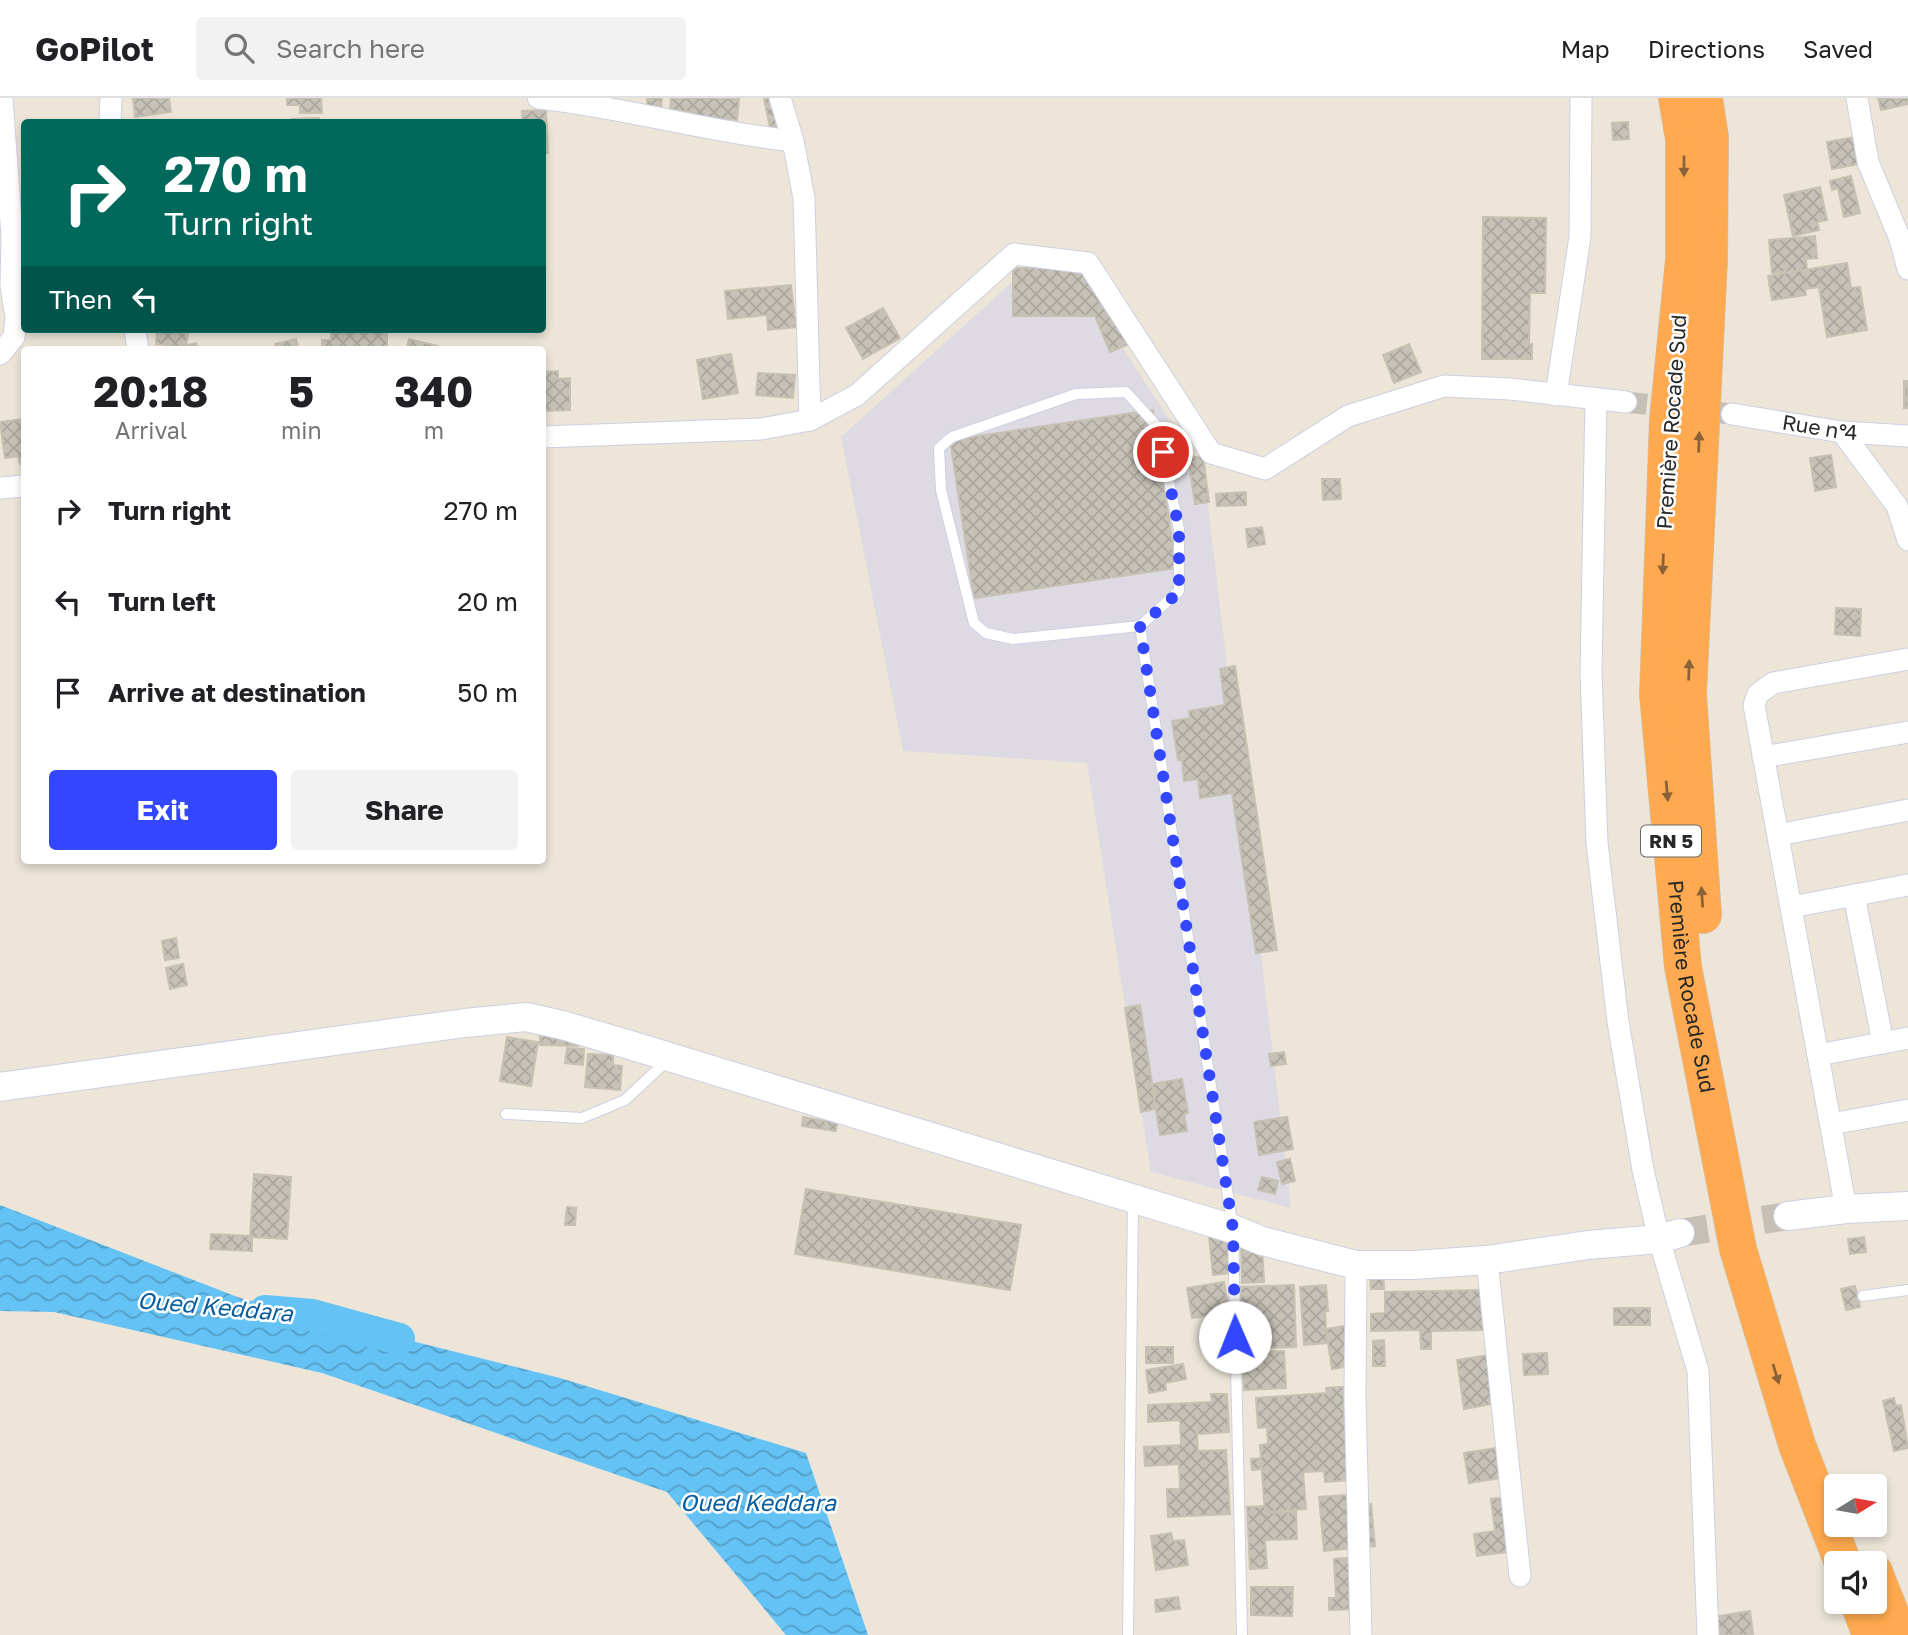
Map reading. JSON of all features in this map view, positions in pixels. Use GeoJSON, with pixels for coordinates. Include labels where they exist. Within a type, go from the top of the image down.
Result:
{"type":"FeatureCollection","features":[{"type":"Feature","properties":{"kind":"highway","name":"Première Rocade Sud"},"geometry":{"type":"LineString","coordinates":[[1677,98],[1684,139],[1684,259],[1668,419],[1658,695],[1683,967],[1738,1249],[1797,1445],[1838,1551]]}},
{"type":"Feature","properties":{"kind":"highway","name":"Première Rocade Sud"},"geometry":{"type":"LineString","coordinates":[[1704,98],[1710,137],[1709,259],[1688,694],[1706,964],[1760,1245],[1820,1436],[1835,1474]]}},
{"type":"Feature","properties":{"kind":"highway"},"geometry":{"type":"LineString","coordinates":[[1887,1605],[1899,1635]]}},
{"type":"Feature","properties":{"kind":"highway"},"geometry":{"type":"LineString","coordinates":[[1863,1614],[1871,1635]]}},
{"type":"Feature","properties":{"kind":"main road"},"geometry":{"type":"LineString","coordinates":[[0,1087],[526,1017],[562,1024],[1233,1229],[1262,1241],[1356,1265],[1414,1265],[1487,1260],[1670,1236]]}},
{"type":"Feature","properties":{"kind":"main road"},"geometry":{"type":"LineString","coordinates":[[1788,1216],[1846,1209],[1908,1206]]}},
{"type":"Feature","properties":{"kind":"street"},"geometry":{"type":"LineString","coordinates":[[0,354],[14,337],[16,317],[11,285],[12,236],[2,98]]}},
{"type":"Feature","properties":{"kind":"street"},"geometry":{"type":"LineString","coordinates":[[110,119],[111,98]]}},
{"type":"Feature","properties":{"kind":"street"},"geometry":{"type":"LineString","coordinates":[[538,98],[568,101],[746,136],[793,141]]}},
{"type":"Feature","properties":{"kind":"street"},"geometry":{"type":"LineString","coordinates":[[780,98],[793,141],[804,198],[810,420]]}},
{"type":"Feature","properties":{"kind":"street"},"geometry":{"type":"LineString","coordinates":[[1556,394],[1580,237],[1581,98]]}},
{"type":"Feature","properties":{"kind":"street"},"geometry":{"type":"LineString","coordinates":[[1857,98],[1868,163],[1900,239],[1908,269]]}},
{"type":"Feature","properties":{"kind":"street"},"geometry":{"type":"LineString","coordinates":[[546,437],[761,429],[810,420],[857,395],[1014,254],[1088,263],[1211,453],[1265,469],[1348,416],[1444,386],[1626,402]]}},
{"type":"Feature","properties":{"kind":"street"},"geometry":{"type":"LineString","coordinates":[[1596,398],[1591,673],[1597,843],[1618,1022],[1643,1170],[1670,1236],[1698,1371],[1708,1635]]}},
{"type":"Feature","properties":{"kind":"street","name":"Rue n°4"},"geometry":{"type":"LineString","coordinates":[[1731,414],[1842,432],[1908,436]]}},
{"type":"Feature","properties":{"kind":"street"},"geometry":{"type":"LineString","coordinates":[[1842,432],[1897,506],[1908,540]]}},
{"type":"Feature","properties":{"kind":"street"},"geometry":{"type":"LineString","coordinates":[[0,488],[21,486]]}},
{"type":"Feature","properties":{"kind":"street"},"geometry":{"type":"LineString","coordinates":[[1846,1209],[1754,705],[1758,694],[1767,685],[1908,659]]}},
{"type":"Feature","properties":{"kind":"street"},"geometry":{"type":"LineString","coordinates":[[1763,757],[1908,732]]}},
{"type":"Feature","properties":{"kind":"street"},"geometry":{"type":"LineString","coordinates":[[1778,835],[1908,810]]}},
{"type":"Feature","properties":{"kind":"street"},"geometry":{"type":"LineString","coordinates":[[1791,907],[1908,885]]}},
{"type":"Feature","properties":{"kind":"street"},"geometry":{"type":"LineString","coordinates":[[1854,895],[1883,1043]]}},
{"type":"Feature","properties":{"kind":"street"},"geometry":{"type":"LineString","coordinates":[[1818,1055],[1908,1038]]}},
{"type":"Feature","properties":{"kind":"street"},"geometry":{"type":"LineString","coordinates":[[1831,1124],[1908,1111]]}},
{"type":"Feature","properties":{"kind":"street"},"geometry":{"type":"LineString","coordinates":[[1487,1260],[1520,1576]]}},
{"type":"Feature","properties":{"kind":"street"},"geometry":{"type":"LineString","coordinates":[[1356,1265],[1355,1398],[1361,1635]]}},
{"type":"Feature","properties":{"kind":"lane"},"geometry":{"type":"LineString","coordinates":[[1126,392],[1157,426],[1179,529],[1179,592],[1140,626],[1013,639],[986,633],[974,623],[941,490],[939,448],[952,437],[1076,394],[1126,392]]}},
{"type":"Feature","properties":{"kind":"lane"},"geometry":{"type":"LineString","coordinates":[[1140,626],[1233,1229],[1241,1635]]}},
{"type":"Feature","properties":{"kind":"lane"},"geometry":{"type":"LineString","coordinates":[[506,1114],[582,1118],[625,1100],[672,1058]]}},
{"type":"Feature","properties":{"kind":"lane"},"geometry":{"type":"LineString","coordinates":[[1128,1635],[1133,1200]]}},
{"type":"Feature","properties":{"kind":"lane"},"geometry":{"type":"LineString","coordinates":[[1863,1296],[1908,1290]]}},
{"type":"Feature","properties":{"kind":"shaded area"},"geometry":{"type":"Polygon","coordinates":[[[1010,284],[1083,288],[1204,472],[1291,1208],[1151,1172],[1087,763],[903,751],[841,437],[1010,284]]]}},
{"type":"Feature","properties":{"kind":"water","name":"Oued Keddara"},"geometry":{"type":"Polygon","coordinates":[[[0,1205],[240,1298],[560,1378],[806,1453],[868,1635],[786,1635],[667,1492],[322,1373],[54,1312],[0,1311],[0,1205]]]}},
{"type":"Feature","properties":{"kind":"building"},"geometry":{"type":"Polygon","coordinates":[[[133,98],[169,98],[171,112],[135,117],[133,98]]]}},
{"type":"Feature","properties":{"kind":"building"},"geometry":{"type":"Polygon","coordinates":[[[287,98],[321,98],[322,113],[300,113],[300,105],[287,105],[287,98]]]}},
{"type":"Feature","properties":{"kind":"building"},"geometry":{"type":"Polygon","coordinates":[[[647,98],[662,98],[661,108],[647,106],[647,98]]]}},
{"type":"Feature","properties":{"kind":"building"},"geometry":{"type":"Polygon","coordinates":[[[671,98],[739,98],[737,120],[692,116],[693,112],[670,110],[671,98]]]}},
{"type":"Feature","properties":{"kind":"building"},"geometry":{"type":"Polygon","coordinates":[[[764,98],[776,98],[782,131],[771,133],[764,98]]]}},
{"type":"Feature","properties":{"kind":"building"},"geometry":{"type":"Polygon","coordinates":[[[1878,98],[1908,98],[1908,104],[1881,110],[1878,98]]]}},
{"type":"Feature","properties":{"kind":"building"},"geometry":{"type":"Polygon","coordinates":[[[546,110],[548,153],[546,119],[523,119],[522,111],[546,110]]]}},
{"type":"Feature","properties":{"kind":"building"},"geometry":{"type":"Polygon","coordinates":[[[1628,122],[1629,139],[1613,140],[1612,123],[1628,122]]]}},
{"type":"Feature","properties":{"kind":"building"},"geometry":{"type":"Polygon","coordinates":[[[1856,137],[1860,164],[1832,169],[1827,142],[1856,137]]]}},
{"type":"Feature","properties":{"kind":"building"},"geometry":{"type":"Polygon","coordinates":[[[1851,176],[1860,213],[1844,217],[1838,188],[1832,190],[1830,181],[1851,176]]]}},
{"type":"Feature","properties":{"kind":"building"},"geometry":{"type":"Polygon","coordinates":[[[1820,187],[1827,220],[1817,222],[1819,230],[1793,236],[1784,195],[1820,187]]]}},
{"type":"Feature","properties":{"kind":"building"},"geometry":{"type":"Polygon","coordinates":[[[1483,217],[1546,218],[1545,293],[1530,293],[1529,345],[1532,344],[1532,359],[1482,359],[1483,217]]]}},
{"type":"Feature","properties":{"kind":"building"},"geometry":{"type":"Polygon","coordinates":[[[1815,236],[1817,258],[1806,259],[1807,270],[1772,273],[1769,240],[1815,236]]]}},
{"type":"Feature","properties":{"kind":"building"},"geometry":{"type":"Polygon","coordinates":[[[1087,251],[1127,345],[1110,352],[1095,316],[1013,316],[1013,268],[1087,268],[1087,251]]]}},
{"type":"Feature","properties":{"kind":"building"},"geometry":{"type":"Polygon","coordinates":[[[1847,263],[1851,288],[1860,287],[1867,330],[1827,337],[1819,287],[1805,289],[1806,295],[1772,300],[1768,276],[1847,263]]]}},
{"type":"Feature","properties":{"kind":"building"},"geometry":{"type":"Polygon","coordinates":[[[791,285],[796,327],[768,330],[767,315],[728,319],[725,291],[791,285]]]}},
{"type":"Feature","properties":{"kind":"building"},"geometry":{"type":"Polygon","coordinates":[[[883,308],[900,338],[863,359],[846,328],[883,308]]]}},
{"type":"Feature","properties":{"kind":"building"},"geometry":{"type":"Polygon","coordinates":[[[157,333],[188,333],[186,346],[156,344],[157,333]]]}},
{"type":"Feature","properties":{"kind":"building"},"geometry":{"type":"Polygon","coordinates":[[[331,333],[387,333],[387,346],[322,346],[322,340],[331,340],[331,333]]]}},
{"type":"Feature","properties":{"kind":"building"},"geometry":{"type":"Polygon","coordinates":[[[296,339],[298,346],[276,346],[296,339]]]}},
{"type":"Feature","properties":{"kind":"building"},"geometry":{"type":"Polygon","coordinates":[[[409,339],[438,346],[407,346],[409,339]]]}},
{"type":"Feature","properties":{"kind":"building"},"geometry":{"type":"Polygon","coordinates":[[[1409,344],[1421,372],[1394,383],[1383,355],[1409,344]]]}},
{"type":"Feature","properties":{"kind":"building"},"geometry":{"type":"Polygon","coordinates":[[[731,354],[738,393],[703,399],[697,360],[731,354]]]}},
{"type":"Feature","properties":{"kind":"building"},"geometry":{"type":"Polygon","coordinates":[[[558,371],[558,379],[570,378],[570,410],[546,411],[546,372],[558,371]]]}},
{"type":"Feature","properties":{"kind":"building"},"geometry":{"type":"Polygon","coordinates":[[[758,373],[795,375],[793,398],[756,395],[758,373]]]}},
{"type":"Feature","properties":{"kind":"building"},"geometry":{"type":"Polygon","coordinates":[[[1904,381],[1908,381],[1908,408],[1904,408],[1904,381]]]}},
{"type":"Feature","properties":{"kind":"building"},"geometry":{"type":"Polygon","coordinates":[[[1153,410],[1176,568],[974,598],[950,440],[1153,410]]]}},
{"type":"Feature","properties":{"kind":"building"},"geometry":{"type":"Polygon","coordinates":[[[21,419],[21,464],[18,456],[5,458],[0,422],[21,419]]]}},
{"type":"Feature","properties":{"kind":"building"},"geometry":{"type":"Polygon","coordinates":[[[1831,455],[1836,487],[1815,491],[1810,458],[1831,455]]]}},
{"type":"Feature","properties":{"kind":"building"},"geometry":{"type":"Polygon","coordinates":[[[1203,456],[1209,502],[1195,504],[1188,458],[1203,456]]]}},
{"type":"Feature","properties":{"kind":"building"},"geometry":{"type":"Polygon","coordinates":[[[1322,479],[1340,479],[1341,499],[1323,500],[1322,479]]]}},
{"type":"Feature","properties":{"kind":"building"},"geometry":{"type":"Polygon","coordinates":[[[1246,492],[1246,505],[1217,506],[1216,494],[1246,492]]]}},
{"type":"Feature","properties":{"kind":"building"},"geometry":{"type":"Polygon","coordinates":[[[1262,527],[1265,544],[1248,547],[1246,529],[1262,527]]]}},
{"type":"Feature","properties":{"kind":"building"},"geometry":{"type":"Polygon","coordinates":[[[1836,608],[1861,609],[1860,636],[1835,634],[1836,608]]]}},
{"type":"Feature","properties":{"kind":"building"},"geometry":{"type":"Polygon","coordinates":[[[1235,666],[1277,950],[1256,953],[1232,793],[1200,798],[1198,779],[1184,781],[1182,760],[1178,760],[1172,721],[1190,718],[1189,711],[1225,705],[1220,669],[1235,666]]]}},
{"type":"Feature","properties":{"kind":"building"},"geometry":{"type":"Polygon","coordinates":[[[176,938],[179,958],[165,960],[162,941],[176,938]]]}},
{"type":"Feature","properties":{"kind":"building"},"geometry":{"type":"Polygon","coordinates":[[[183,964],[187,985],[170,989],[166,968],[183,964]]]}},
{"type":"Feature","properties":{"kind":"building"},"geometry":{"type":"Polygon","coordinates":[[[1140,1005],[1156,1109],[1141,1112],[1125,1008],[1140,1005]]]}},
{"type":"Feature","properties":{"kind":"building"},"geometry":{"type":"Polygon","coordinates":[[[540,1024],[578,1025],[578,1046],[540,1045],[540,1024]]]}},
{"type":"Feature","properties":{"kind":"building"},"geometry":{"type":"Polygon","coordinates":[[[507,1037],[538,1042],[531,1086],[500,1081],[507,1037]]]}},
{"type":"Feature","properties":{"kind":"building"},"geometry":{"type":"Polygon","coordinates":[[[567,1048],[584,1049],[583,1065],[565,1063],[567,1048]]]}},
{"type":"Feature","properties":{"kind":"building"},"geometry":{"type":"Polygon","coordinates":[[[1284,1052],[1286,1064],[1271,1066],[1269,1054],[1284,1052]]]}},
{"type":"Feature","properties":{"kind":"building"},"geometry":{"type":"Polygon","coordinates":[[[588,1054],[613,1055],[613,1065],[622,1066],[620,1090],[585,1087],[588,1054]]]}},
{"type":"Feature","properties":{"kind":"building"},"geometry":{"type":"Polygon","coordinates":[[[1182,1079],[1188,1113],[1184,1114],[1187,1131],[1160,1135],[1152,1084],[1182,1079]]]}},
{"type":"Feature","properties":{"kind":"building"},"geometry":{"type":"Polygon","coordinates":[[[803,1117],[837,1123],[836,1131],[802,1126],[803,1117]]]}},
{"type":"Feature","properties":{"kind":"building"},"geometry":{"type":"Polygon","coordinates":[[[1287,1117],[1293,1149],[1259,1155],[1254,1122],[1287,1117]]]}},
{"type":"Feature","properties":{"kind":"building"},"geometry":{"type":"Polygon","coordinates":[[[1290,1159],[1295,1181],[1282,1184],[1277,1162],[1290,1159]]]}},
{"type":"Feature","properties":{"kind":"building"},"geometry":{"type":"Polygon","coordinates":[[[254,1174],[291,1177],[287,1239],[250,1237],[254,1174]]]}},
{"type":"Feature","properties":{"kind":"building"},"geometry":{"type":"Polygon","coordinates":[[[1262,1177],[1278,1181],[1275,1194],[1258,1190],[1262,1177]]]}},
{"type":"Feature","properties":{"kind":"building"},"geometry":{"type":"Polygon","coordinates":[[[806,1189],[1021,1225],[1010,1290],[795,1254],[806,1189]]]}},
{"type":"Feature","properties":{"kind":"building"},"geometry":{"type":"Polygon","coordinates":[[[567,1207],[576,1208],[575,1225],[565,1225],[567,1207]]]}},
{"type":"Feature","properties":{"kind":"building"},"geometry":{"type":"Polygon","coordinates":[[[211,1234],[252,1236],[252,1251],[210,1249],[211,1234]]]}},
{"type":"Feature","properties":{"kind":"building"},"geometry":{"type":"Polygon","coordinates":[[[1227,1235],[1231,1273],[1213,1275],[1209,1237],[1227,1235]]]}},
{"type":"Feature","properties":{"kind":"building"},"geometry":{"type":"Polygon","coordinates":[[[1864,1237],[1866,1252],[1850,1254],[1848,1239],[1864,1237]]]}},
{"type":"Feature","properties":{"kind":"building"},"geometry":{"type":"Polygon","coordinates":[[[1262,1244],[1264,1282],[1242,1283],[1241,1245],[1262,1244]]]}},
{"type":"Feature","properties":{"kind":"building"},"geometry":{"type":"Polygon","coordinates":[[[1370,1269],[1383,1269],[1384,1289],[1371,1289],[1370,1269]]]}},
{"type":"Feature","properties":{"kind":"building"},"geometry":{"type":"Polygon","coordinates":[[[1224,1282],[1229,1313],[1192,1318],[1187,1288],[1224,1282]]]}},
{"type":"Feature","properties":{"kind":"building"},"geometry":{"type":"Polygon","coordinates":[[[1294,1285],[1296,1347],[1263,1348],[1262,1328],[1247,1329],[1247,1313],[1241,1313],[1241,1287],[1294,1285]]]}},
{"type":"Feature","properties":{"kind":"building"},"geometry":{"type":"Polygon","coordinates":[[[1326,1285],[1327,1343],[1304,1345],[1300,1287],[1326,1285]]]}},
{"type":"Feature","properties":{"kind":"building"},"geometry":{"type":"Polygon","coordinates":[[[1855,1286],[1860,1307],[1846,1310],[1841,1289],[1855,1286]]]}},
{"type":"Feature","properties":{"kind":"building"},"geometry":{"type":"Polygon","coordinates":[[[1483,1290],[1484,1330],[1431,1331],[1431,1349],[1421,1349],[1420,1330],[1371,1331],[1371,1314],[1385,1313],[1385,1292],[1483,1290]]]}},
{"type":"Feature","properties":{"kind":"building"},"geometry":{"type":"Polygon","coordinates":[[[1614,1308],[1650,1308],[1650,1325],[1614,1325],[1614,1308]]]}},
{"type":"Feature","properties":{"kind":"building"},"geometry":{"type":"Polygon","coordinates":[[[1356,1324],[1362,1364],[1332,1369],[1326,1329],[1356,1324]]]}},
{"type":"Feature","properties":{"kind":"building"},"geometry":{"type":"Polygon","coordinates":[[[1384,1340],[1385,1366],[1373,1366],[1373,1341],[1384,1340]]]}},
{"type":"Feature","properties":{"kind":"building"},"geometry":{"type":"Polygon","coordinates":[[[1146,1347],[1173,1347],[1173,1363],[1146,1363],[1146,1347]]]}},
{"type":"Feature","properties":{"kind":"building"},"geometry":{"type":"Polygon","coordinates":[[[1259,1348],[1259,1352],[1284,1351],[1286,1388],[1244,1390],[1242,1349],[1259,1348]]]}},
{"type":"Feature","properties":{"kind":"building"},"geometry":{"type":"Polygon","coordinates":[[[1547,1353],[1548,1374],[1524,1375],[1523,1354],[1547,1353]]]}},
{"type":"Feature","properties":{"kind":"building"},"geometry":{"type":"Polygon","coordinates":[[[1490,1355],[1497,1403],[1464,1409],[1457,1360],[1490,1355]]]}},
{"type":"Feature","properties":{"kind":"building"},"geometry":{"type":"Polygon","coordinates":[[[1183,1364],[1186,1379],[1165,1383],[1166,1390],[1149,1393],[1146,1370],[1183,1364]]]}},
{"type":"Feature","properties":{"kind":"building"},"geometry":{"type":"Polygon","coordinates":[[[1358,1386],[1360,1410],[1344,1411],[1345,1420],[1358,1419],[1362,1479],[1325,1482],[1324,1471],[1303,1472],[1306,1509],[1265,1512],[1260,1445],[1268,1444],[1267,1427],[1258,1428],[1256,1398],[1327,1393],[1326,1388],[1358,1386]]]}},
{"type":"Feature","properties":{"kind":"building"},"geometry":{"type":"Polygon","coordinates":[[[1211,1394],[1227,1394],[1229,1432],[1197,1434],[1198,1451],[1226,1450],[1230,1514],[1168,1517],[1167,1489],[1180,1489],[1179,1464],[1145,1466],[1144,1447],[1181,1445],[1180,1420],[1148,1422],[1148,1405],[1212,1402],[1211,1394]]]}},
{"type":"Feature","properties":{"kind":"building"},"geometry":{"type":"Polygon","coordinates":[[[1894,1398],[1896,1406],[1901,1405],[1908,1448],[1894,1451],[1883,1401],[1894,1398]]]}},
{"type":"Feature","properties":{"kind":"building"},"geometry":{"type":"Polygon","coordinates":[[[1503,1447],[1507,1477],[1469,1483],[1464,1453],[1503,1447]]]}},
{"type":"Feature","properties":{"kind":"building"},"geometry":{"type":"Polygon","coordinates":[[[1261,1458],[1262,1469],[1252,1470],[1251,1459],[1261,1458]]]}},
{"type":"Feature","properties":{"kind":"building"},"geometry":{"type":"Polygon","coordinates":[[[1347,1495],[1348,1506],[1371,1504],[1375,1546],[1324,1551],[1319,1497],[1347,1495]]]}},
{"type":"Feature","properties":{"kind":"building"},"geometry":{"type":"Polygon","coordinates":[[[1509,1497],[1516,1551],[1477,1556],[1474,1534],[1495,1531],[1491,1499],[1509,1497]]]}},
{"type":"Feature","properties":{"kind":"building"},"geometry":{"type":"Polygon","coordinates":[[[1265,1506],[1266,1513],[1296,1512],[1297,1539],[1265,1540],[1267,1568],[1250,1569],[1247,1507],[1265,1506]]]}},
{"type":"Feature","properties":{"kind":"building"},"geometry":{"type":"Polygon","coordinates":[[[1171,1533],[1173,1541],[1184,1540],[1188,1565],[1156,1570],[1151,1536],[1171,1533]]]}},
{"type":"Feature","properties":{"kind":"building"},"geometry":{"type":"Polygon","coordinates":[[[1360,1557],[1362,1609],[1329,1610],[1329,1598],[1336,1598],[1334,1559],[1360,1557]]]}},
{"type":"Feature","properties":{"kind":"building"},"geometry":{"type":"Polygon","coordinates":[[[1251,1587],[1293,1587],[1292,1616],[1251,1615],[1251,1587]]]}},
{"type":"Feature","properties":{"kind":"building"},"geometry":{"type":"Polygon","coordinates":[[[1178,1597],[1180,1609],[1156,1612],[1155,1600],[1178,1597]]]}},
{"type":"Feature","properties":{"kind":"building"},"geometry":{"type":"Polygon","coordinates":[[[1750,1611],[1753,1635],[1716,1635],[1713,1617],[1750,1611]]]}},
{"type":"Feature","properties":{"kind":"waterway","name":"Oued Keddara"},"geometry":{"type":"LineString","coordinates":[[265,1311],[312,1315],[399,1339]]}},
{"type":"Feature","properties":{"kind":"tunnel"},"geometry":{"type":"LineString","coordinates":[[1626,402],[1732,414]]}},
{"type":"Feature","properties":{"kind":"tunnel"},"geometry":{"type":"LineString","coordinates":[[1680,1233],[1788,1216]]}},
{"type":"Feature","properties":{"kind":"route"},"geometry":{"type":"LineString","coordinates":[[1163,452],[1179,529],[1179,592],[1140,626],[1233,1229],[1235,1337]]}}]}
